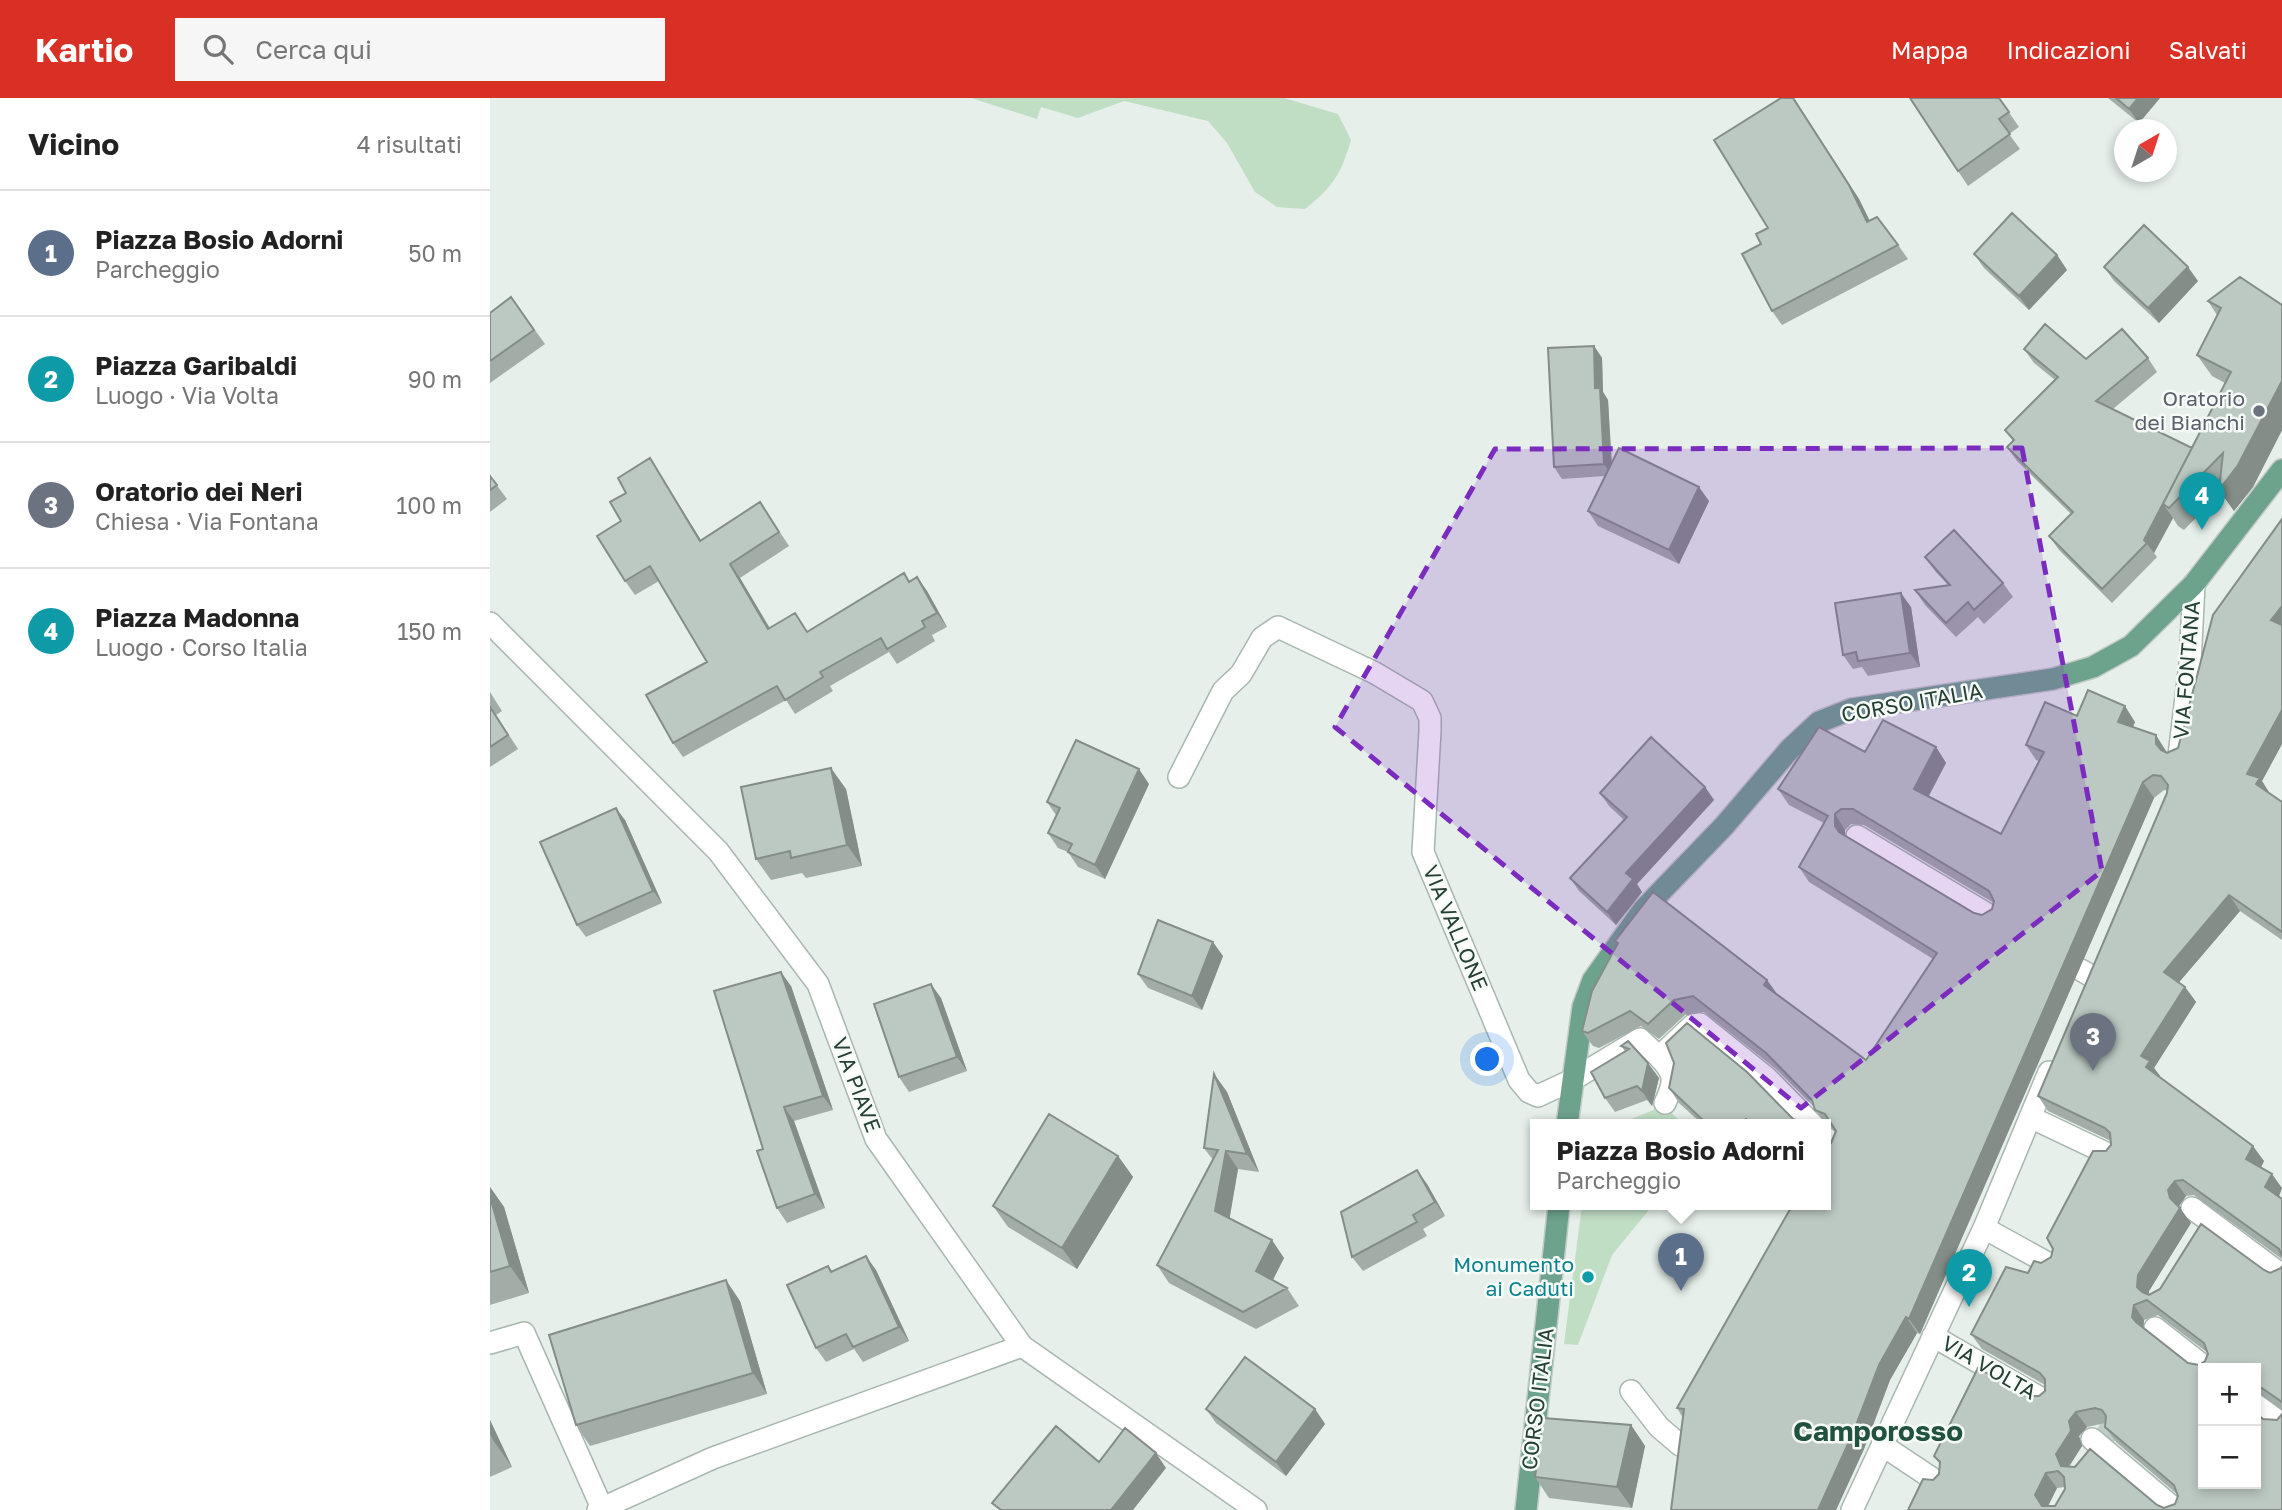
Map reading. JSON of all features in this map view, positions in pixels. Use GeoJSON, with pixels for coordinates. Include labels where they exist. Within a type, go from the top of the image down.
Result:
{"type":"FeatureCollection","features":[{"type":"Feature","properties":{"kind":"main road","name":"CORSO ITALIA"},"geometry":{"type":"LineString","coordinates":[[1568,1119],[1583,1007],[1593,980],[1643,910],[1724,826],[1790,749],[1819,722],[1852,709],[2053,679],[2094,667],[2131,646],[2194,584],[2282,470]]}},
{"type":"Feature","properties":{"kind":"main road","name":"CORSO ITALIA"},"geometry":{"type":"LineString","coordinates":[[1526,1510],[1558,1210]]}},
{"type":"Feature","properties":{"kind":"street","name":"VIA FONTANA"},"geometry":{"type":"LineString","coordinates":[[2179,755],[2190,664],[2194,584]]}},
{"type":"Feature","properties":{"kind":"street","name":"VIA PIAVE"},"geometry":{"type":"LineString","coordinates":[[490,623],[718,851],[818,984],[876,1139],[1022,1346],[1256,1510]]}},
{"type":"Feature","properties":{"kind":"street","name":"VIA VALLONE"},"geometry":{"type":"LineString","coordinates":[[1179,778],[1223,691],[1241,674],[1262,638],[1278,627],[1365,668],[1422,701],[1430,718],[1423,852],[1519,1080],[1529,1092],[1538,1096],[1572,1080],[1640,1039],[1659,1057]]}},
{"type":"Feature","properties":{"kind":"street"},"geometry":{"type":"LineString","coordinates":[[1857,836],[1992,916]]}},
{"type":"Feature","properties":{"kind":"street"},"geometry":{"type":"LineString","coordinates":[[2081,999],[2086,973],[2101,951]]}},
{"type":"Feature","properties":{"kind":"street"},"geometry":{"type":"LineString","coordinates":[[1665,1103],[1674,1083],[1674,1076],[1659,1057],[1693,1025],[1700,1024],[1767,1078],[1807,1119]]}},
{"type":"Feature","properties":{"kind":"street"},"geometry":{"type":"LineString","coordinates":[[1852,1510],[1984,1228],[2055,1058]]}},
{"type":"Feature","properties":{"kind":"street"},"geometry":{"type":"LineString","coordinates":[[2033,1111],[2110,1155]]}},
{"type":"Feature","properties":{"kind":"street"},"geometry":{"type":"LineString","coordinates":[[2193,1242],[2200,1214],[2282,1275]]}},
{"type":"Feature","properties":{"kind":"street"},"geometry":{"type":"LineString","coordinates":[[1984,1228],[2051,1265]]}},
{"type":"Feature","properties":{"kind":"street"},"geometry":{"type":"LineString","coordinates":[[490,1343],[524,1333],[600,1509],[713,1458],[1022,1346]]}},
{"type":"Feature","properties":{"kind":"street","name":"VIA VOLTA"},"geometry":{"type":"LineString","coordinates":[[1933,1336],[2044,1400]]}},
{"type":"Feature","properties":{"kind":"street"},"geometry":{"type":"LineString","coordinates":[[2162,1336],[2199,1363]]}},
{"type":"Feature","properties":{"kind":"street"},"geometry":{"type":"LineString","coordinates":[[1631,1391],[1659,1427],[1680,1445]]}},
{"type":"Feature","properties":{"kind":"street"},"geometry":{"type":"LineString","coordinates":[[2261,1409],[2282,1424]]}},
{"type":"Feature","properties":{"kind":"street"},"geometry":{"type":"LineString","coordinates":[[2086,1463],[2099,1440],[2176,1510]]}},
{"type":"Feature","properties":{"kind":"street"},"geometry":{"type":"LineString","coordinates":[[1882,1446],[1939,1483]]}},
{"type":"Feature","properties":{"kind":"highlighted area"},"geometry":{"type":"Polygon","coordinates":[[[2022,448],[2102,871],[1801,1108],[1335,727],[1495,449],[2022,448]]]}},
{"type":"Feature","properties":{"kind":"green space"},"geometry":{"type":"Polygon","coordinates":[[[971,98],[1284,98],[1338,114],[1351,140],[1335,179],[1315,201],[1305,209],[1277,207],[1255,192],[1227,143],[1208,121],[1124,101],[1078,118],[1041,107],[1037,119],[971,98]]]}},
{"type":"Feature","properties":{"kind":"green space"},"geometry":{"type":"Polygon","coordinates":[[[1663,1106],[1678,1119],[1632,1119],[1663,1106]]]}},
{"type":"Feature","properties":{"kind":"green space"},"geometry":{"type":"Polygon","coordinates":[[[1581,1210],[1649,1210],[1612,1255],[1578,1345],[1564,1344],[1581,1210]]]}},
{"type":"Feature","properties":{"kind":"building"},"geometry":{"type":"Polygon","coordinates":[[[1781,98],[1793,98],[1849,185],[1867,222],[1877,217],[1898,245],[1772,311],[1742,254],[1761,244],[1756,234],[1768,228],[1714,140],[1781,98]]]}},
{"type":"Feature","properties":{"kind":"building"},"geometry":{"type":"Polygon","coordinates":[[[1910,98],[1999,98],[2009,112],[1999,119],[2010,134],[1958,171],[1910,98]]]}},
{"type":"Feature","properties":{"kind":"building"},"geometry":{"type":"Polygon","coordinates":[[[2116,98],[2138,98],[2129,109],[2116,98]]]}},
{"type":"Feature","properties":{"kind":"building"},"geometry":{"type":"Polygon","coordinates":[[[2012,213],[2057,255],[2019,296],[1974,254],[2012,213]]]}},
{"type":"Feature","properties":{"kind":"building"},"geometry":{"type":"Polygon","coordinates":[[[2144,225],[2188,267],[2148,308],[2104,267],[2144,225]]]}},
{"type":"Feature","properties":{"kind":"building"},"geometry":{"type":"Polygon","coordinates":[[[2240,277],[2282,305],[2282,381],[2238,465],[2219,490],[2223,453],[2169,508],[2163,504],[2231,372],[2197,355],[2221,308],[2208,301],[2240,277]]]}},
{"type":"Feature","properties":{"kind":"building"},"geometry":{"type":"Polygon","coordinates":[[[511,297],[534,330],[490,361],[490,313],[511,297]]]}},
{"type":"Feature","properties":{"kind":"building"},"geometry":{"type":"Polygon","coordinates":[[[2045,324],[2086,359],[2122,329],[2148,358],[2096,401],[2192,448],[2144,540],[2147,543],[2102,589],[2049,536],[2073,512],[2007,447],[2014,440],[2005,430],[2058,377],[2024,349],[2045,324]]]}},
{"type":"Feature","properties":{"kind":"building"},"geometry":{"type":"Polygon","coordinates":[[[1594,346],[1595,388],[1600,388],[1604,464],[1554,467],[1548,348],[1594,346]]]}},
{"type":"Feature","properties":{"kind":"building"},"geometry":{"type":"Polygon","coordinates":[[[1619,448],[1699,487],[1669,550],[1588,511],[1619,448]]]}},
{"type":"Feature","properties":{"kind":"building"},"geometry":{"type":"Polygon","coordinates":[[[650,458],[700,541],[760,502],[779,532],[730,564],[768,629],[795,613],[807,632],[904,573],[909,582],[917,577],[937,613],[922,621],[925,627],[887,649],[881,638],[820,672],[823,677],[785,700],[777,686],[673,743],[646,695],[707,662],[650,566],[625,581],[597,536],[621,521],[610,502],[626,493],[618,478],[650,458]]]}},
{"type":"Feature","properties":{"kind":"building"},"geometry":{"type":"Polygon","coordinates":[[[490,476],[497,485],[490,490],[490,476]]]}},
{"type":"Feature","properties":{"kind":"building"},"geometry":{"type":"Polygon","coordinates":[[[2282,519],[2282,606],[2271,620],[2282,625],[2282,710],[2247,774],[2260,778],[2256,784],[2282,802],[2282,932],[2229,895],[2164,972],[2185,987],[2141,1056],[2150,1061],[2146,1067],[2253,1146],[2246,1159],[2272,1174],[2265,1187],[2282,1199],[2282,1256],[2279,1249],[2183,1180],[2175,1181],[2168,1190],[2170,1198],[2180,1208],[2138,1275],[2137,1287],[2149,1295],[2160,1289],[2201,1224],[2264,1270],[2270,1273],[2282,1266],[2282,1402],[2261,1387],[2261,1363],[2202,1363],[2208,1354],[2204,1343],[2147,1300],[2134,1305],[2132,1317],[2188,1363],[2198,1365],[2198,1489],[2261,1489],[2261,1417],[2277,1420],[2282,1414],[2282,1510],[1908,1510],[1923,1479],[1933,1480],[1939,1474],[1940,1462],[1934,1456],[1978,1368],[2027,1396],[2039,1396],[2045,1391],[2045,1379],[2040,1373],[1971,1334],[2006,1267],[2028,1273],[2034,1261],[2041,1263],[2051,1257],[2053,1249],[2047,1238],[2093,1151],[2106,1151],[2111,1145],[2110,1133],[2105,1128],[2038,1096],[2167,793],[2168,785],[2161,776],[2153,775],[2143,782],[1909,1319],[1906,1317],[1879,1365],[1853,1433],[1818,1510],[1671,1510],[1684,1409],[1677,1408],[1789,1211],[1831,1210],[1831,1143],[1836,1131],[1831,1119],[1815,1110],[1812,1100],[1766,1053],[1693,996],[1674,1000],[1648,1024],[1630,1011],[1588,1033],[1582,1031],[1592,991],[1618,943],[1615,941],[1653,892],[1767,980],[1764,985],[1866,1060],[1937,953],[1799,867],[1828,816],[1778,789],[1819,727],[1865,752],[1883,720],[1936,747],[1914,789],[2001,834],[2044,752],[2026,745],[2045,702],[2077,716],[2088,690],[2125,706],[2118,722],[2156,735],[2156,744],[2167,753],[2178,748],[2213,615],[2282,519]],[[1841,809],[1835,814],[1835,826],[1839,832],[1974,913],[1982,915],[1992,909],[1994,901],[1989,891],[1853,809],[1841,809]],[[2095,1408],[2076,1412],[2069,1421],[2071,1431],[2056,1454],[2061,1466],[2075,1467],[2090,1449],[2157,1505],[2164,1508],[2175,1504],[2178,1496],[2174,1485],[2105,1427],[2106,1416],[2102,1410],[2095,1408]],[[2058,1471],[2046,1473],[2035,1495],[2042,1506],[2055,1506],[2065,1489],[2064,1477],[2058,1471]]]}},
{"type":"Feature","properties":{"kind":"building"},"geometry":{"type":"Polygon","coordinates":[[[1954,530],[2003,583],[1974,610],[1968,602],[1946,623],[1915,590],[1950,585],[1925,557],[1954,530]]]}},
{"type":"Feature","properties":{"kind":"building"},"geometry":{"type":"Polygon","coordinates":[[[1901,593],[1910,653],[1858,661],[1856,652],[1843,655],[1835,603],[1901,593]]]}},
{"type":"Feature","properties":{"kind":"building"},"geometry":{"type":"Polygon","coordinates":[[[490,707],[508,735],[490,747],[490,707]]]}},
{"type":"Feature","properties":{"kind":"building"},"geometry":{"type":"Polygon","coordinates":[[[1651,737],[1705,787],[1626,873],[1633,879],[1607,912],[1570,878],[1627,817],[1600,793],[1651,737]]]}},
{"type":"Feature","properties":{"kind":"building"},"geometry":{"type":"Polygon","coordinates":[[[1076,740],[1139,769],[1095,865],[1068,852],[1072,844],[1048,833],[1060,808],[1047,802],[1076,740]]]}},
{"type":"Feature","properties":{"kind":"building"},"geometry":{"type":"Polygon","coordinates":[[[831,768],[847,845],[791,858],[790,851],[756,859],[741,787],[831,768]]]}},
{"type":"Feature","properties":{"kind":"building"},"geometry":{"type":"Polygon","coordinates":[[[616,808],[653,891],[577,925],[540,842],[616,808]]]}},
{"type":"Feature","properties":{"kind":"building"},"geometry":{"type":"Polygon","coordinates":[[[1158,920],[1213,942],[1192,996],[1138,974],[1158,920]]]}},
{"type":"Feature","properties":{"kind":"building"},"geometry":{"type":"Polygon","coordinates":[[[781,972],[823,1096],[784,1107],[815,1194],[777,1208],[757,1151],[763,1149],[714,991],[781,972]]]}},
{"type":"Feature","properties":{"kind":"building"},"geometry":{"type":"Polygon","coordinates":[[[931,984],[957,1057],[899,1077],[874,1004],[931,984]]]}},
{"type":"Feature","properties":{"kind":"building"},"geometry":{"type":"Polygon","coordinates":[[[1687,1023],[1747,1072],[1793,1119],[1702,1119],[1669,1088],[1674,1063],[1666,1043],[1687,1023]]]}},
{"type":"Feature","properties":{"kind":"building"},"geometry":{"type":"Polygon","coordinates":[[[1628,1041],[1648,1063],[1642,1091],[1637,1086],[1605,1098],[1591,1072],[1629,1049],[1621,1046],[1628,1041]]]}},
{"type":"Feature","properties":{"kind":"building"},"geometry":{"type":"Polygon","coordinates":[[[1214,1074],[1247,1154],[1226,1151],[1215,1211],[1272,1240],[1256,1271],[1287,1288],[1243,1312],[1157,1265],[1218,1150],[1204,1148],[1214,1074]]]}},
{"type":"Feature","properties":{"kind":"building"},"geometry":{"type":"Polygon","coordinates":[[[1049,1114],[1118,1156],[1062,1248],[993,1206],[1049,1114]]]}},
{"type":"Feature","properties":{"kind":"building"},"geometry":{"type":"Polygon","coordinates":[[[1417,1170],[1435,1202],[1413,1215],[1417,1222],[1352,1257],[1341,1212],[1417,1170]]]}},
{"type":"Feature","properties":{"kind":"building"},"geometry":{"type":"Polygon","coordinates":[[[490,1197],[510,1266],[490,1272],[490,1197]]]}},
{"type":"Feature","properties":{"kind":"building"},"geometry":{"type":"Polygon","coordinates":[[[866,1256],[899,1327],[853,1347],[846,1334],[816,1348],[787,1285],[828,1266],[831,1272],[866,1256]]]}},
{"type":"Feature","properties":{"kind":"building"},"geometry":{"type":"Polygon","coordinates":[[[726,1280],[753,1373],[576,1425],[549,1335],[726,1280]]]}},
{"type":"Feature","properties":{"kind":"building"},"geometry":{"type":"Polygon","coordinates":[[[1245,1357],[1315,1409],[1276,1462],[1206,1409],[1245,1357]]]}},
{"type":"Feature","properties":{"kind":"building"},"geometry":{"type":"Polygon","coordinates":[[[1543,1418],[1631,1425],[1617,1487],[1535,1477],[1543,1418]]]}},
{"type":"Feature","properties":{"kind":"building"},"geometry":{"type":"Polygon","coordinates":[[[1056,1426],[1099,1462],[1125,1428],[1156,1453],[1111,1510],[1001,1510],[992,1503],[1056,1426]]]}},
{"type":"Feature","properties":{"kind":"tunnel"},"geometry":{"type":"LineString","coordinates":[[2105,1436],[2124,1408]]}},
{"type":"Feature","properties":{"kind":"place","name":"Oratorio dei Bianchi"},"geometry":{"type":"Point","coordinates":[2259,411]}},
{"type":"Feature","properties":{"kind":"place","name":"Piazza Madonna"},"geometry":{"type":"Point","coordinates":[2202,530]}},
{"type":"Feature","properties":{"kind":"place","name":"Oratorio dei Neri"},"geometry":{"type":"Point","coordinates":[2093,1071]}},
{"type":"Feature","properties":{"kind":"place","name":"Monumento ai Caduti"},"geometry":{"type":"Point","coordinates":[1588,1277]}},
{"type":"Feature","properties":{"kind":"place","name":"Piazza Bosio Adorni"},"geometry":{"type":"Point","coordinates":[1681,1291]}},
{"type":"Feature","properties":{"kind":"place","name":"Piazza Garibaldi"},"geometry":{"type":"Point","coordinates":[1969,1307]}},
{"type":"Feature","properties":{"kind":"district","name":"Camporosso"},"geometry":{"type":"Point","coordinates":[1878,1431]}}]}
